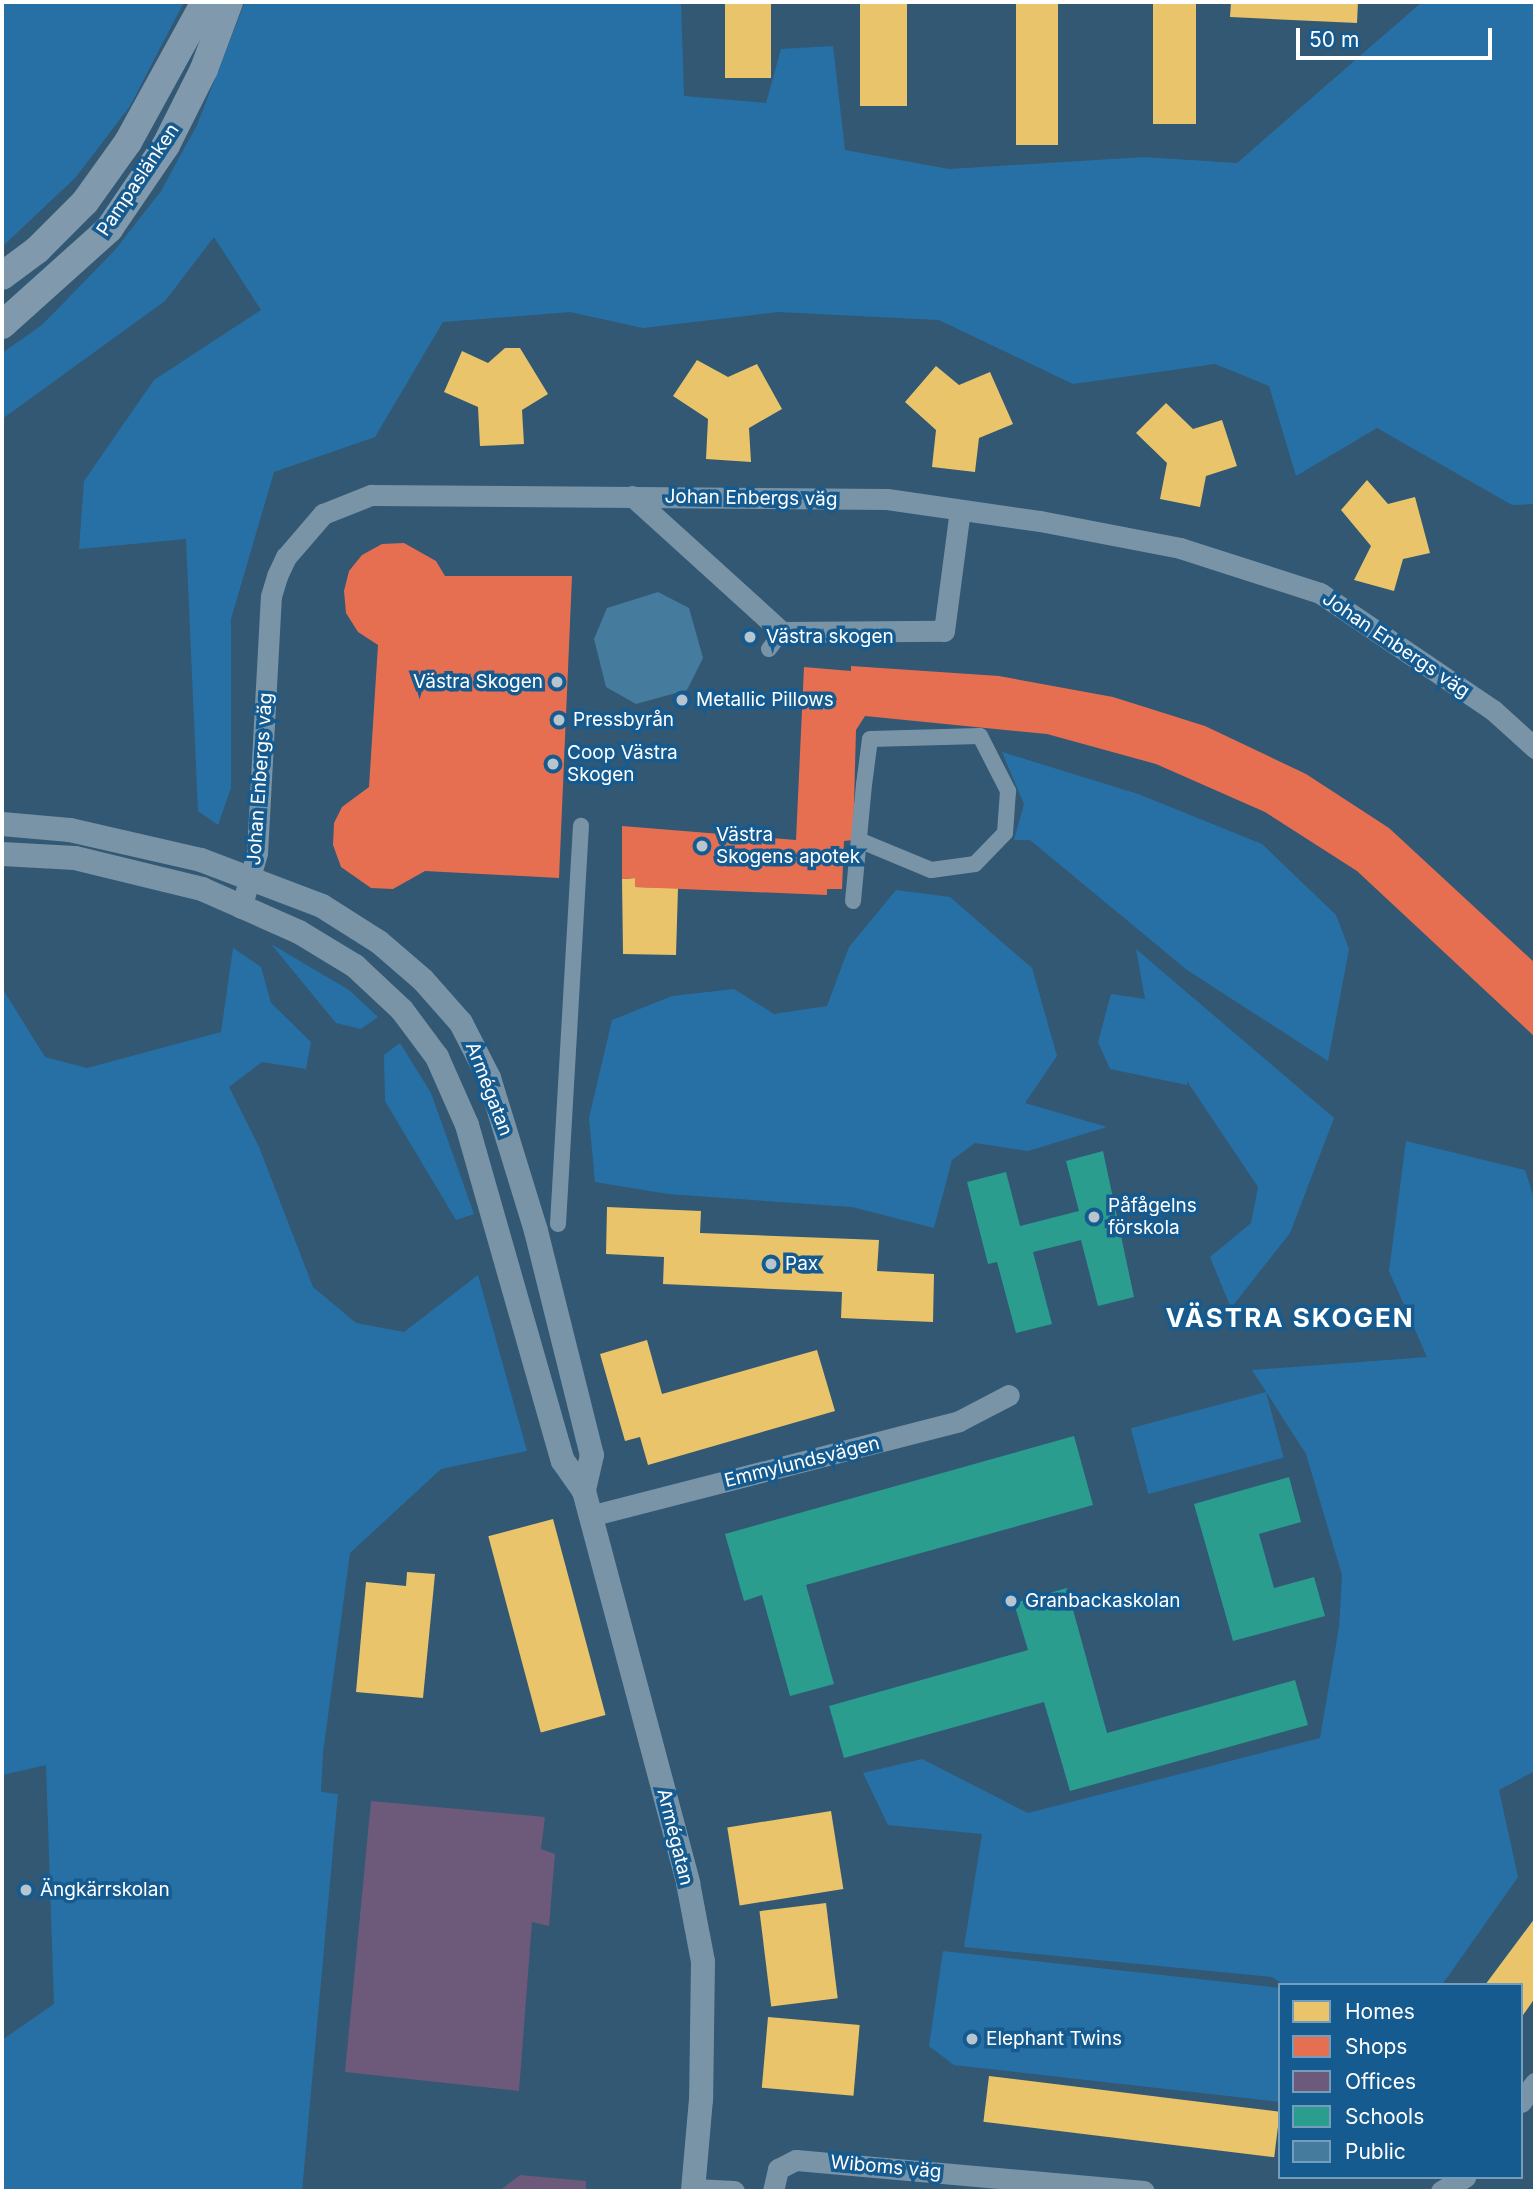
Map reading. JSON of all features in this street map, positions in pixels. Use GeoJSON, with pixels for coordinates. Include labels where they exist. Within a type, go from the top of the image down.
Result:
{"type":"FeatureCollection","features":[{"type":"Feature","properties":{"kind":"main road","name":"Pampaslänken"},"geometry":{"type":"LineString","coordinates":[[2,276],[37,250],[85,202],[128,142],[205,2]]}},
{"type":"Feature","properties":{"kind":"main road","name":"Pampaslänken"},"geometry":{"type":"LineString","coordinates":[[2,325],[109,229],[166,145],[204,69],[229,2]]}},
{"type":"Feature","properties":{"kind":"street","name":"Johan Enbergs väg"},"geometry":{"type":"LineString","coordinates":[[241,908],[252,880],[271,596],[286,557],[323,514],[371,495],[887,499],[1180,548],[1321,593],[1493,710],[1535,748]]}},
{"type":"Feature","properties":{"kind":"street"},"geometry":{"type":"LineString","coordinates":[[632,496],[782,632],[944,631],[961,510]]}},
{"type":"Feature","properties":{"kind":"street"},"geometry":{"type":"LineString","coordinates":[[769,649],[782,632]]}},
{"type":"Feature","properties":{"kind":"street"},"geometry":{"type":"LineString","coordinates":[[853,901],[859,840],[870,739],[980,736],[1008,791],[1005,832],[975,864],[931,870],[859,840]]}},
{"type":"Feature","properties":{"kind":"street","name":"Armégatan"},"geometry":{"type":"LineString","coordinates":[[2,824],[70,830],[201,860],[321,906],[379,942],[423,980],[461,1023],[489,1078],[536,1231],[592,1455],[584,1491]]}},
{"type":"Feature","properties":{"kind":"street"},"geometry":{"type":"LineString","coordinates":[[558,1224],[581,826]]}},
{"type":"Feature","properties":{"kind":"street","name":"Armégatan"},"geometry":{"type":"LineString","coordinates":[[2,854],[75,859],[202,889],[299,932],[355,966],[402,1010],[437,1058],[467,1125],[563,1461],[584,1491],[688,1882],[703,1962],[702,2099],[693,2190]]}},
{"type":"Feature","properties":{"kind":"street","name":"Emmylundsvägen"},"geometry":{"type":"LineString","coordinates":[[590,1516],[959,1421],[1009,1395]]}},
{"type":"Feature","properties":{"kind":"street"},"geometry":{"type":"LineString","coordinates":[[1523,2099],[1535,2083]]}},
{"type":"Feature","properties":{"kind":"street","name":"Wiboms väg"},"geometry":{"type":"LineString","coordinates":[[773,2191],[778,2169],[796,2160],[1144,2191]]}},
{"type":"Feature","properties":{"kind":"street"},"geometry":{"type":"LineString","coordinates":[[693,2190],[734,2191]]}},
{"type":"Feature","properties":{"kind":"shaded area"},"geometry":{"type":"Polygon","coordinates":[[[2,2],[184,2],[130,106],[76,177],[2,247],[2,2]]]}},
{"type":"Feature","properties":{"kind":"shaded area"},"geometry":{"type":"Polygon","coordinates":[[[245,2],[681,2],[684,96],[766,103],[781,49],[833,46],[845,150],[949,169],[1144,157],[1237,163],[1422,2],[1535,2],[1535,504],[1512,505],[1377,428],[1296,476],[1269,386],[1215,364],[1073,384],[939,320],[778,312],[643,328],[570,312],[443,322],[375,437],[274,472],[231,619],[231,788],[218,825],[198,811],[186,539],[79,549],[84,481],[154,380],[261,310],[214,237],[165,301],[2,419],[2,353],[42,325],[115,250],[161,191],[197,125],[245,2]]]}},
{"type":"Feature","properties":{"kind":"shaded area"},"geometry":{"type":"Polygon","coordinates":[[[1002,752],[1138,794],[1262,844],[1336,915],[1349,949],[1328,1061],[1187,970],[1030,840],[1014,840],[1024,804],[1002,752]]]}},
{"type":"Feature","properties":{"kind":"shaded area"},"geometry":{"type":"Polygon","coordinates":[[[896,890],[950,897],[1032,968],[1057,1056],[1025,1103],[1107,1127],[1028,1151],[975,1143],[952,1160],[934,1228],[852,1207],[668,1194],[595,1182],[589,1118],[612,1020],[672,996],[734,989],[774,1014],[827,1006],[849,947],[896,890]]]}},
{"type":"Feature","properties":{"kind":"shaded area"},"geometry":{"type":"Polygon","coordinates":[[[271,944],[349,990],[378,1017],[361,1029],[336,1023],[271,944]]]}},
{"type":"Feature","properties":{"kind":"shaded area"},"geometry":{"type":"Polygon","coordinates":[[[233,948],[261,967],[271,1003],[311,1042],[306,1069],[262,1062],[229,1087],[259,1147],[313,1287],[356,1323],[404,1332],[478,1275],[527,1451],[441,1469],[350,1553],[323,1753],[321,1792],[338,1794],[302,2191],[2,2191],[2,2040],[54,2004],[46,1765],[2,1775],[2,988],[45,1057],[87,1068],[221,1032],[233,948]]]}},
{"type":"Feature","properties":{"kind":"shaded area"},"geometry":{"type":"Polygon","coordinates":[[[1136,949],[1334,1118],[1290,1233],[1231,1308],[1210,1257],[1251,1223],[1258,1187],[1187,1081],[1187,1085],[1110,1069],[1098,1042],[1111,994],[1145,999],[1136,949]]]}},
{"type":"Feature","properties":{"kind":"shaded area"},"geometry":{"type":"Polygon","coordinates":[[[400,1043],[431,1093],[474,1214],[456,1220],[385,1101],[384,1055],[400,1043]]]}},
{"type":"Feature","properties":{"kind":"shaded area"},"geometry":{"type":"Polygon","coordinates":[[[1406,1141],[1525,1170],[1535,1201],[1535,1771],[1499,1790],[1518,1877],[1443,1983],[1281,1983],[1272,1977],[964,1947],[982,1834],[888,1825],[863,1773],[922,1759],[1028,1813],[1320,1738],[1339,1627],[1342,1575],[1306,1454],[1252,1370],[1427,1357],[1389,1271],[1406,1141]]]}},
{"type":"Feature","properties":{"kind":"shaded area"},"geometry":{"type":"Polygon","coordinates":[[[1266,1392],[1284,1458],[1148,1494],[1131,1428],[1266,1392]]]}},
{"type":"Feature","properties":{"kind":"shaded area"},"geometry":{"type":"Polygon","coordinates":[[[943,1951],[1278,1988],[1278,2102],[954,2065],[929,2046],[943,1951]]]}},
{"type":"Feature","properties":{"kind":"building: Homes"},"geometry":{"type":"Polygon","coordinates":[[[725,2],[771,2],[771,78],[725,78],[725,2]]]}},
{"type":"Feature","properties":{"kind":"building: Homes"},"geometry":{"type":"Polygon","coordinates":[[[860,2],[907,2],[907,106],[860,106],[860,2]]]}},
{"type":"Feature","properties":{"kind":"building: Homes"},"geometry":{"type":"Polygon","coordinates":[[[1016,2],[1058,2],[1058,145],[1016,145],[1016,2]]]}},
{"type":"Feature","properties":{"kind":"building: Homes"},"geometry":{"type":"Polygon","coordinates":[[[1153,2],[1196,2],[1196,124],[1153,124],[1153,2]]]}},
{"type":"Feature","properties":{"kind":"building: Homes"},"geometry":{"type":"Polygon","coordinates":[[[1231,2],[1358,2],[1357,23],[1230,17],[1231,2]]]}},
{"type":"Feature","properties":{"kind":"building: Homes"},"geometry":{"type":"Polygon","coordinates":[[[505,348],[520,348],[548,394],[522,410],[524,444],[480,446],[478,407],[444,392],[462,351],[488,363],[505,348]]]}},
{"type":"Feature","properties":{"kind":"building: Homes"},"geometry":{"type":"Polygon","coordinates":[[[697,360],[728,377],[757,364],[782,409],[749,428],[751,462],[706,459],[708,419],[673,396],[697,360]]]}},
{"type":"Feature","properties":{"kind":"building: Homes"},"geometry":{"type":"Polygon","coordinates":[[[936,366],[959,385],[990,372],[1013,424],[979,438],[975,472],[932,467],[936,430],[905,402],[936,366]]]}},
{"type":"Feature","properties":{"kind":"building: Homes"},"geometry":{"type":"Polygon","coordinates":[[[1166,403],[1193,429],[1222,420],[1237,466],[1206,476],[1200,507],[1160,499],[1167,463],[1136,433],[1166,403]]]}},
{"type":"Feature","properties":{"kind":"building: Homes"},"geometry":{"type":"Polygon","coordinates":[[[1367,480],[1388,504],[1415,497],[1430,553],[1403,559],[1394,591],[1354,580],[1371,546],[1341,510],[1367,480]]]}},
{"type":"Feature","properties":{"kind":"building: Homes"},"geometry":{"type":"Polygon","coordinates":[[[635,878],[635,887],[678,888],[676,955],[623,954],[622,879],[635,878]]]}},
{"type":"Feature","properties":{"kind":"building: Homes","name":"Pax"},"geometry":{"type":"Polygon","coordinates":[[[607,1207],[701,1211],[700,1233],[879,1240],[877,1271],[934,1274],[933,1322],[841,1318],[842,1292],[663,1284],[664,1257],[606,1254],[607,1207]]]}},
{"type":"Feature","properties":{"kind":"building: Homes"},"geometry":{"type":"Polygon","coordinates":[[[647,1340],[662,1394],[817,1350],[835,1411],[648,1465],[640,1437],[625,1441],[600,1354],[647,1340]]]}},
{"type":"Feature","properties":{"kind":"building: Homes"},"geometry":{"type":"Polygon","coordinates":[[[553,1519],[606,1715],[541,1732],[488,1536],[553,1519]]]}},
{"type":"Feature","properties":{"kind":"building: Homes"},"geometry":{"type":"Polygon","coordinates":[[[407,1572],[435,1574],[423,1698],[356,1692],[366,1582],[406,1586],[407,1572]]]}},
{"type":"Feature","properties":{"kind":"building: Homes"},"geometry":{"type":"Polygon","coordinates":[[[831,1811],[843,1889],[740,1905],[727,1827],[831,1811]]]}},
{"type":"Feature","properties":{"kind":"building: Homes"},"geometry":{"type":"Polygon","coordinates":[[[826,1903],[838,1998],[771,2006],[759,1911],[826,1903]]]}},
{"type":"Feature","properties":{"kind":"building: Homes"},"geometry":{"type":"Polygon","coordinates":[[[1535,1918],[1535,1998],[1523,2015],[1523,1983],[1486,1983],[1535,1918]]]}},
{"type":"Feature","properties":{"kind":"building: Homes"},"geometry":{"type":"Polygon","coordinates":[[[768,2017],[860,2025],[853,2096],[762,2088],[768,2017]]]}},
{"type":"Feature","properties":{"kind":"building: Homes"},"geometry":{"type":"Polygon","coordinates":[[[989,2076],[1278,2111],[1274,2157],[983,2122],[989,2076]]]}},
{"type":"Feature","properties":{"kind":"building: Shops"},"geometry":{"type":"Polygon","coordinates":[[[404,543],[436,561],[445,576],[572,576],[559,878],[425,871],[393,889],[371,888],[341,867],[333,845],[334,823],[342,807],[369,787],[378,645],[358,632],[346,613],[344,591],[349,571],[362,555],[382,544],[404,543]]]}},
{"type":"Feature","properties":{"kind":"building: Shops"},"geometry":{"type":"Polygon","coordinates":[[[851,666],[999,676],[1113,697],[1205,726],[1306,774],[1389,828],[1535,963],[1535,1037],[1357,871],[1265,812],[1156,764],[1047,734],[865,716],[856,730],[853,840],[844,841],[842,889],[827,889],[827,895],[635,887],[635,878],[622,879],[622,826],[796,840],[804,667],[851,671],[851,666]]]}},
{"type":"Feature","properties":{"kind":"building: Offices"},"geometry":{"type":"Polygon","coordinates":[[[371,1801],[545,1817],[541,1849],[555,1854],[549,1926],[532,1922],[519,2091],[345,2072],[371,1801]]]}},
{"type":"Feature","properties":{"kind":"building: Offices"},"geometry":{"type":"Polygon","coordinates":[[[520,2175],[586,2181],[586,2191],[499,2191],[520,2175]]]}},
{"type":"Feature","properties":{"kind":"building: Schools"},"geometry":{"type":"Polygon","coordinates":[[[1103,1151],[1134,1297],[1098,1306],[1081,1240],[1033,1252],[1052,1324],[1016,1333],[997,1262],[988,1264],[967,1182],[1006,1172],[1020,1226],[1079,1211],[1066,1161],[1103,1151]]]}},
{"type":"Feature","properties":{"kind":"building: Schools"},"geometry":{"type":"Polygon","coordinates":[[[1074,1436],[1093,1505],[806,1585],[834,1684],[790,1696],[762,1595],[744,1601],[725,1534],[1074,1436]]]}},
{"type":"Feature","properties":{"kind":"building: Schools"},"geometry":{"type":"Polygon","coordinates":[[[1289,1477],[1301,1522],[1259,1534],[1274,1588],[1314,1577],[1325,1616],[1233,1641],[1194,1504],[1289,1477]]]}},
{"type":"Feature","properties":{"kind":"building: Schools"},"geometry":{"type":"Polygon","coordinates":[[[1067,1588],[1107,1733],[1295,1680],[1308,1725],[1070,1791],[1044,1702],[844,1758],[829,1706],[1028,1650],[1014,1603],[1067,1588]]]}},
{"type":"Feature","properties":{"kind":"building: Public"},"geometry":{"type":"Polygon","coordinates":[[[658,592],[689,608],[703,658],[687,690],[636,704],[606,687],[594,639],[607,608],[658,592]]]}},
{"type":"Feature","properties":{"kind":"place","name":"Västra skogen"},"geometry":{"type":"Point","coordinates":[750,637]}},
{"type":"Feature","properties":{"kind":"place","name":"Västra Skogen"},"geometry":{"type":"Point","coordinates":[557,682]}},
{"type":"Feature","properties":{"kind":"place","name":"Metallic Pillows"},"geometry":{"type":"Point","coordinates":[682,700]}},
{"type":"Feature","properties":{"kind":"place","name":"Pressbyrån"},"geometry":{"type":"Point","coordinates":[559,720]}},
{"type":"Feature","properties":{"kind":"place","name":"Coop Västra Skogen"},"geometry":{"type":"Point","coordinates":[553,764]}},
{"type":"Feature","properties":{"kind":"place","name":"Västra Skogens apotek"},"geometry":{"type":"Point","coordinates":[702,846]}},
{"type":"Feature","properties":{"kind":"place","name":"Påfågelns förskola"},"geometry":{"type":"Point","coordinates":[1094,1217]}},
{"type":"Feature","properties":{"kind":"place","name":"Pax"},"geometry":{"type":"Point","coordinates":[771,1264]}},
{"type":"Feature","properties":{"kind":"place","name":"Granbackaskolan"},"geometry":{"type":"Point","coordinates":[1011,1601]}},
{"type":"Feature","properties":{"kind":"place","name":"Ängkärrskolan"},"geometry":{"type":"Point","coordinates":[26,1890]}},
{"type":"Feature","properties":{"kind":"place","name":"Elephant Twins"},"geometry":{"type":"Point","coordinates":[972,2039]}},
{"type":"Feature","properties":{"kind":"district","name":"VÄSTRA SKOGEN"},"geometry":{"type":"Point","coordinates":[1290,1318]}}]}
